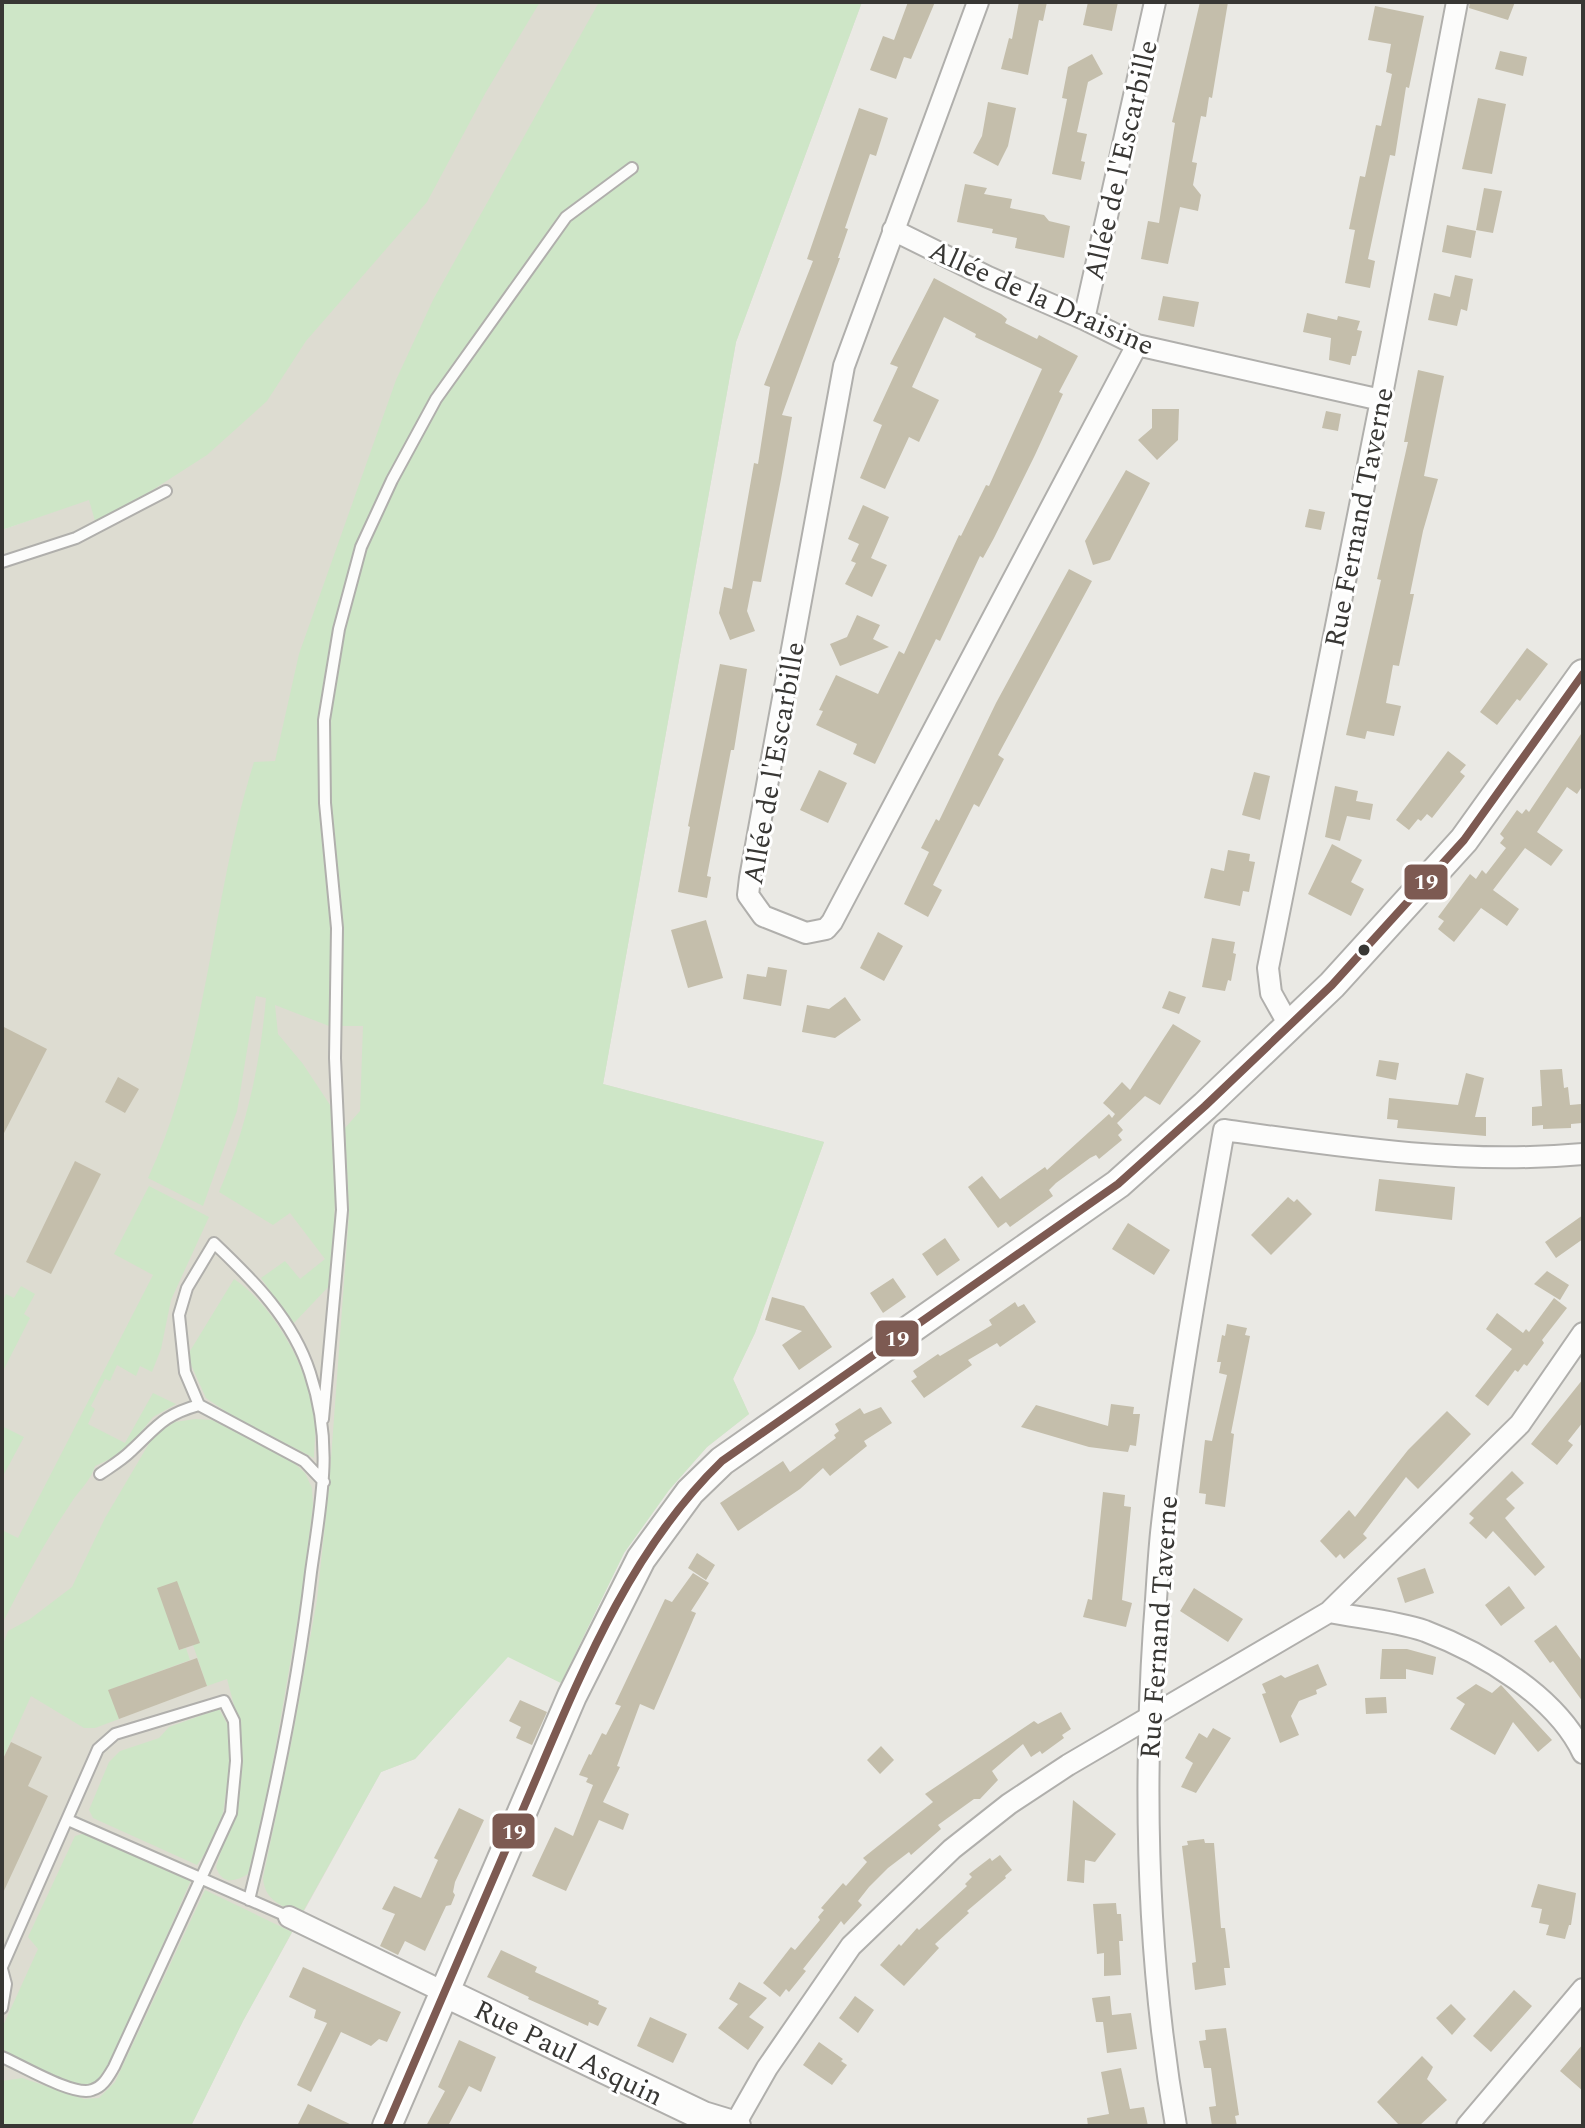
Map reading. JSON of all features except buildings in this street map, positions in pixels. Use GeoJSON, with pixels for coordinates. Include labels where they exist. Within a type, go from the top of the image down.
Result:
{"type":"FeatureCollection","features":[{"type":"Feature","properties":{"kind":"street","name":"Allée de l'Escarbille"},"geometry":{"type":"LineString","coordinates":[[978,2],[844,366],[750,878],[748,895],[763,916],[806,933],[826,929],[832,922],[1137,345]]}},
{"type":"Feature","properties":{"kind":"street","name":"Allée de l'Escarbille"},"geometry":{"type":"LineString","coordinates":[[1084,319],[1155,2]]}},
{"type":"Feature","properties":{"kind":"street","name":"Rue Fernand Taverne"},"geometry":{"type":"LineString","coordinates":[[1290,1027],[1271,993],[1268,968],[1457,2]]}},
{"type":"Feature","properties":{"kind":"street","name":"Allée de la Draisine"},"geometry":{"type":"LineString","coordinates":[[893,230],[1137,345],[1381,400]]}},
{"type":"Feature","properties":{"kind":"street"},"geometry":{"type":"LineString","coordinates":[[387,2126],[572,1696],[641,1559],[690,1492],[722,1461],[1118,1184],[1205,1106],[1290,1027],[1464,840],[1583,674]]}},
{"type":"Feature","properties":{"kind":"street"},"geometry":{"type":"LineString","coordinates":[[1205,1106],[1224,1130],[1386,1153],[1531,1159],[1583,1154]]}},
{"type":"Feature","properties":{"kind":"street","name":"Rue Fernand Taverne"},"geometry":{"type":"LineString","coordinates":[[1176,2126],[1156,1988],[1149,1890],[1148,1718],[1163,1511],[1184,1354],[1224,1130]]}},
{"type":"Feature","properties":{"kind":"street"},"geometry":{"type":"LineString","coordinates":[[735,2126],[767,2068],[851,1946],[952,1849],[1009,1804],[1329,1612],[1520,1424],[1583,1333]]}},
{"type":"Feature","properties":{"kind":"street"},"geometry":{"type":"LineString","coordinates":[[1329,1612],[1424,1631],[1504,1669],[1552,1710],[1583,1753]]}},
{"type":"Feature","properties":{"kind":"street"},"geometry":{"type":"LineString","coordinates":[[289,1917],[446,1993]]}},
{"type":"Feature","properties":{"kind":"street"},"geometry":{"type":"LineString","coordinates":[[1467,2126],[1583,1989]]}},
{"type":"Feature","properties":{"kind":"street","name":"Rue Paul Asquin"},"geometry":{"type":"LineString","coordinates":[[446,1993],[703,2116],[735,2126]]}},
{"type":"Feature","properties":{"kind":"lane"},"geometry":{"type":"LineString","coordinates":[[249,1900],[287,1730],[324,1482],[323,1419],[342,1210],[335,1058],[337,928],[325,803],[324,720],[339,629],[361,547],[392,480],[436,399],[566,217],[632,168]]}},
{"type":"Feature","properties":{"kind":"lane"},"geometry":{"type":"LineString","coordinates":[[2,562],[76,538],[166,491]]}},
{"type":"Feature","properties":{"kind":"lane"},"geometry":{"type":"LineString","coordinates":[[323,1419],[310,1371],[288,1324],[251,1279],[214,1243],[187,1288],[179,1315],[185,1372],[199,1405],[304,1461],[324,1482]]}},
{"type":"Feature","properties":{"kind":"lane"},"geometry":{"type":"LineString","coordinates":[[100,1474],[130,1454],[150,1430],[175,1411],[199,1405]]}},
{"type":"Feature","properties":{"kind":"lane"},"geometry":{"type":"LineString","coordinates":[[2,2008],[6,1984],[2,1968],[98,1749],[115,1734],[224,1701],[234,1721],[236,1761],[231,1813],[114,2067],[102,2086],[89,2092],[75,2090],[2,2057]]}},
{"type":"Feature","properties":{"kind":"lane"},"geometry":{"type":"LineString","coordinates":[[68,1820],[289,1917]]}},
{"type":"Feature","properties":{"kind":"shaded area"},"geometry":{"type":"Polygon","coordinates":[[[477,2],[862,2],[736,342],[603,1084],[824,1142],[755,1333],[733,1379],[749,1414],[707,1447],[669,1490],[624,1553],[561,1683],[508,1656],[415,1759],[381,1772],[243,2021],[191,2126],[2,2126],[2,530],[66,507],[477,2]]]}},
{"type":"Feature","properties":{"kind":"green space"},"geometry":{"type":"Polygon","coordinates":[[[2,2],[540,2],[486,92],[427,202],[306,341],[267,401],[207,455],[151,491],[95,521],[89,500],[2,530],[2,2]]]}},
{"type":"Feature","properties":{"kind":"green space"},"geometry":{"type":"Polygon","coordinates":[[[599,2],[862,2],[736,342],[603,1084],[824,1142],[755,1333],[733,1379],[749,1414],[707,1447],[669,1490],[624,1553],[561,1683],[508,1657],[415,1759],[381,1772],[301,1915],[271,1898],[263,1878],[317,1600],[329,1486],[349,1214],[345,1128],[360,1111],[363,1026],[329,1026],[275,1005],[278,1034],[303,1064],[332,1108],[335,1197],[332,1283],[293,1324],[261,1278],[285,1261],[300,1279],[325,1259],[290,1213],[273,1225],[219,1192],[237,1145],[250,1097],[266,998],[256,996],[237,1111],[203,1206],[148,1178],[184,1077],[228,866],[254,762],[275,761],[299,654],[396,380],[433,300],[599,2]],[[393,466],[358,546],[324,697],[334,697],[345,629],[365,547],[399,471],[393,466]]]}},
{"type":"Feature","properties":{"kind":"green space"},"geometry":{"type":"Polygon","coordinates":[[[149,1186],[209,1217],[171,1300],[161,1349],[152,1372],[140,1366],[136,1376],[117,1365],[110,1381],[105,1379],[91,1406],[95,1409],[88,1424],[125,1443],[153,1393],[176,1404],[153,1417],[125,1452],[95,1466],[43,1547],[2,1624],[2,1530],[18,1538],[153,1275],[114,1254],[149,1186]]]}},
{"type":"Feature","properties":{"kind":"green space"},"geometry":{"type":"Polygon","coordinates":[[[234,1279],[275,1321],[305,1377],[315,1414],[314,1458],[234,1417],[206,1398],[187,1356],[234,1279]]]}},
{"type":"Feature","properties":{"kind":"green space"},"geometry":{"type":"Polygon","coordinates":[[[21,1286],[35,1294],[24,1314],[30,1318],[2,1373],[2,1303],[6,1294],[14,1298],[21,1286]]]}},
{"type":"Feature","properties":{"kind":"green space"},"geometry":{"type":"Polygon","coordinates":[[[212,1420],[292,1461],[305,1473],[312,1488],[313,1505],[301,1601],[265,1808],[248,1874],[234,1880],[222,1877],[216,1867],[233,1814],[236,1713],[227,1679],[207,1686],[193,1645],[158,1588],[179,1650],[186,1648],[190,1660],[109,1690],[119,1719],[95,1728],[84,1728],[31,1696],[2,1761],[2,1647],[8,1631],[30,1619],[72,1587],[105,1518],[154,1435],[175,1422],[212,1420]]]}},
{"type":"Feature","properties":{"kind":"green space"},"geometry":{"type":"Polygon","coordinates":[[[2,1426],[24,1437],[2,1478],[2,1426]]]}},
{"type":"Feature","properties":{"kind":"green space"},"geometry":{"type":"Polygon","coordinates":[[[219,1709],[229,1727],[230,1766],[223,1813],[210,1846],[197,1865],[93,1818],[89,1810],[109,1762],[120,1751],[159,1738],[169,1727],[219,1709]]]}},
{"type":"Feature","properties":{"kind":"green space"},"geometry":{"type":"Polygon","coordinates":[[[86,1833],[191,1880],[106,2074],[93,2085],[67,2081],[2,2049],[2,2028],[38,1949],[28,1937],[75,1836],[86,1833]]]}},
{"type":"Feature","properties":{"kind":"green space"},"geometry":{"type":"Polygon","coordinates":[[[205,1890],[292,1932],[191,2126],[2,2126],[2,2081],[22,2078],[84,2099],[99,2098],[115,2082],[205,1890]]]}},
{"type":"Feature","properties":{"kind":"transit line","name":"19"},"geometry":{"type":"LineString","coordinates":[[387,2126],[584,1669],[630,1580],[688,1498],[722,1461],[1118,1184],[1205,1106],[1332,985],[1464,840],[1583,674]]}}]}
